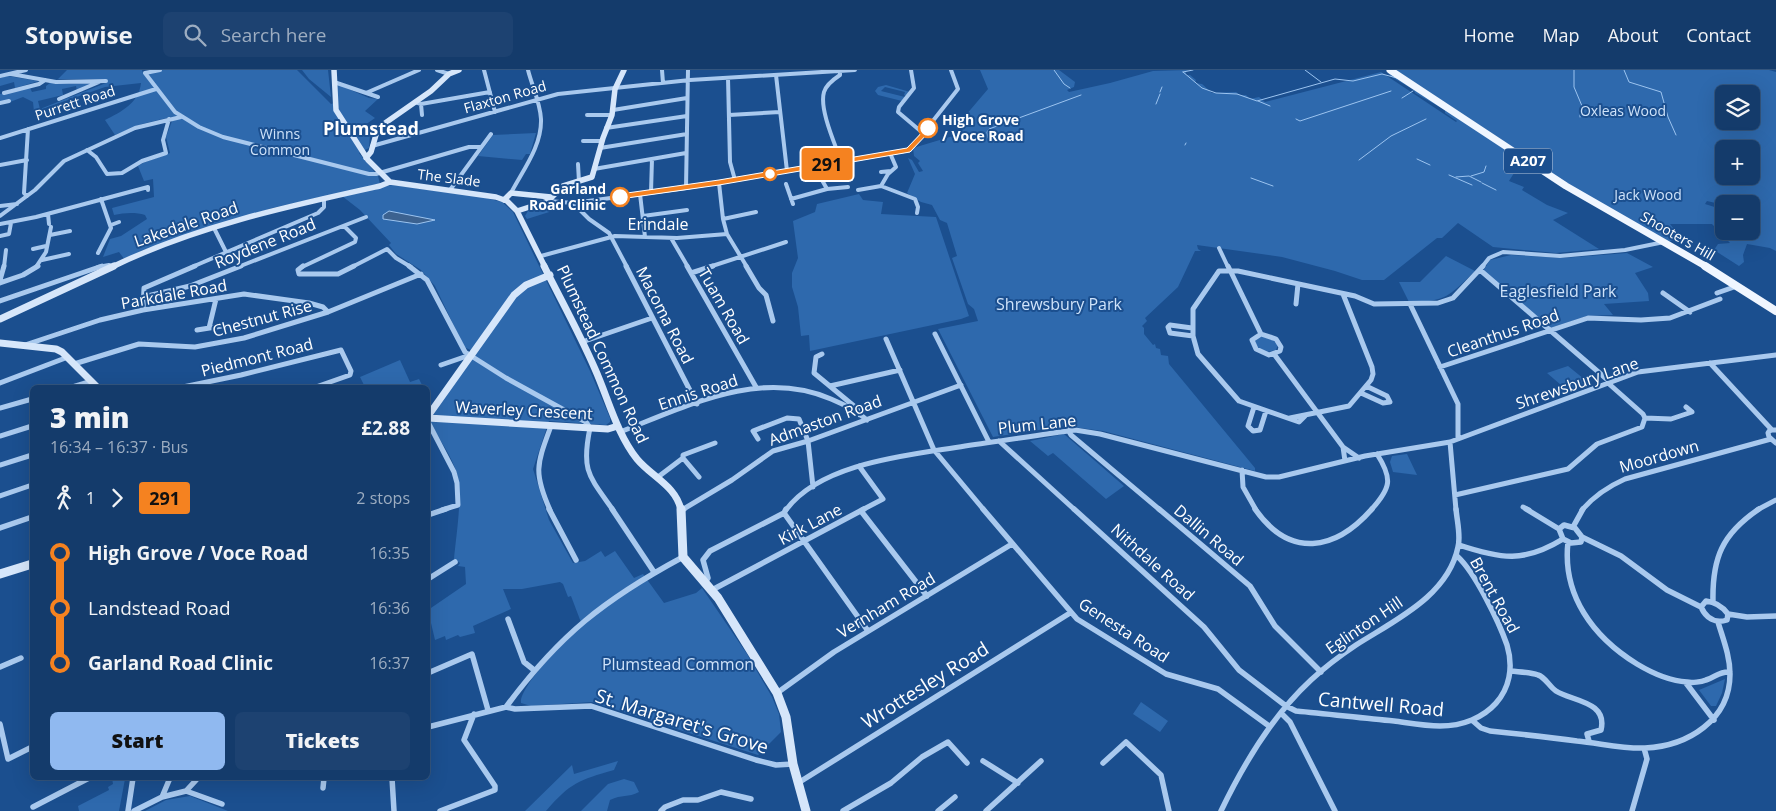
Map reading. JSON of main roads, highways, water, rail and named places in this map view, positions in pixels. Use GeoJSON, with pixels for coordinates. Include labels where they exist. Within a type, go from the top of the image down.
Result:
{"type":"FeatureCollection","features":[{"type":"Feature","properties":{"kind":"main road","name":"Shooters Hill"},"geometry":{"type":"LineString","coordinates":[[1390,70],[1566,186],[1664,242],[1776,311]]}},
{"type":"Feature","properties":{"kind":"waterway"},"geometry":{"type":"LineString","coordinates":[[1054,70],[1064,84],[1070,88]]}},
{"type":"Feature","properties":{"kind":"waterway"},"geometry":{"type":"LineString","coordinates":[[1193,70],[1183,72],[1202,88],[1216,93],[1237,94],[1257,101],[1335,79],[1353,81],[1382,74],[1397,78]]}},
{"type":"Feature","properties":{"kind":"waterway"},"geometry":{"type":"LineString","coordinates":[[1305,70],[1321,82]]}},
{"type":"Feature","properties":{"kind":"waterway"},"geometry":{"type":"LineString","coordinates":[[1574,70],[1574,87],[1582,106],[1581,114]]}},
{"type":"Feature","properties":{"kind":"waterway"},"geometry":{"type":"LineString","coordinates":[[1624,70],[1629,82],[1661,92],[1668,117],[1676,135]]}},
{"type":"Feature","properties":{"kind":"waterway"},"geometry":{"type":"LineString","coordinates":[[1160,92],[1162,87]]}},
{"type":"Feature","properties":{"kind":"waterway"},"geometry":{"type":"LineString","coordinates":[[1296,119],[1300,121],[1391,91]]}},
{"type":"Feature","properties":{"kind":"waterway"},"geometry":{"type":"LineString","coordinates":[[1402,98],[1413,91]]}},
{"type":"Feature","properties":{"kind":"waterway"},"geometry":{"type":"LineString","coordinates":[[1156,104],[1160,94]]}},
{"type":"Feature","properties":{"kind":"waterway"},"geometry":{"type":"LineString","coordinates":[[988,138],[987,132],[989,129],[1081,95]]}},
{"type":"Feature","properties":{"kind":"waterway"},"geometry":{"type":"LineString","coordinates":[[1258,101],[1270,106]]}},
{"type":"Feature","properties":{"kind":"waterway"},"geometry":{"type":"LineString","coordinates":[[1359,160],[1391,136],[1426,119]]}},
{"type":"Feature","properties":{"kind":"waterway"},"geometry":{"type":"LineString","coordinates":[[1417,159],[1430,165]]}},
{"type":"Feature","properties":{"kind":"waterway"},"geometry":{"type":"LineString","coordinates":[[1471,176],[1484,172],[1486,166]]}},
{"type":"Feature","properties":{"kind":"waterway"},"geometry":{"type":"LineString","coordinates":[[1449,175],[1472,185]]}},
{"type":"Feature","properties":{"kind":"waterway"},"geometry":{"type":"LineString","coordinates":[[1456,177],[1469,176],[1481,182]]}},
{"type":"Feature","properties":{"kind":"waterway"},"geometry":{"type":"LineString","coordinates":[[1251,178],[1273,186]]}},
{"type":"Feature","properties":{"kind":"waterway"},"geometry":{"type":"LineString","coordinates":[[1482,183],[1496,190]]}},
{"type":"Feature","properties":{"kind":"place","name":"High Grove / Voce Road"},"geometry":{"type":"Point","coordinates":[928,128]}},
{"type":"Feature","properties":{"kind":"place","name":"Garland Road Clinic"},"geometry":{"type":"Point","coordinates":[620,197]}},
{"type":"Feature","properties":{"kind":"district","name":"Plumstead"},"geometry":{"type":"Point","coordinates":[371,129]}},
{"type":"Feature","properties":{"kind":"park label","name":"Oxleas Wood"},"geometry":{"type":"Point","coordinates":[1623,111]}},
{"type":"Feature","properties":{"kind":"park label","name":"Winns Common"},"geometry":{"type":"Point","coordinates":[280,142]}},
{"type":"Feature","properties":{"kind":"park label","name":"Jack Wood"},"geometry":{"type":"Point","coordinates":[1648,195]}},
{"type":"Feature","properties":{"kind":"park label","name":"Eaglesfield Park"},"geometry":{"type":"Point","coordinates":[1558,291]}},
{"type":"Feature","properties":{"kind":"park label","name":"Shrewsbury Park"},"geometry":{"type":"Point","coordinates":[1059,304]}},
{"type":"Feature","properties":{"kind":"park label","name":"Plumstead Common"},"geometry":{"type":"Point","coordinates":[678,664]}}]}
